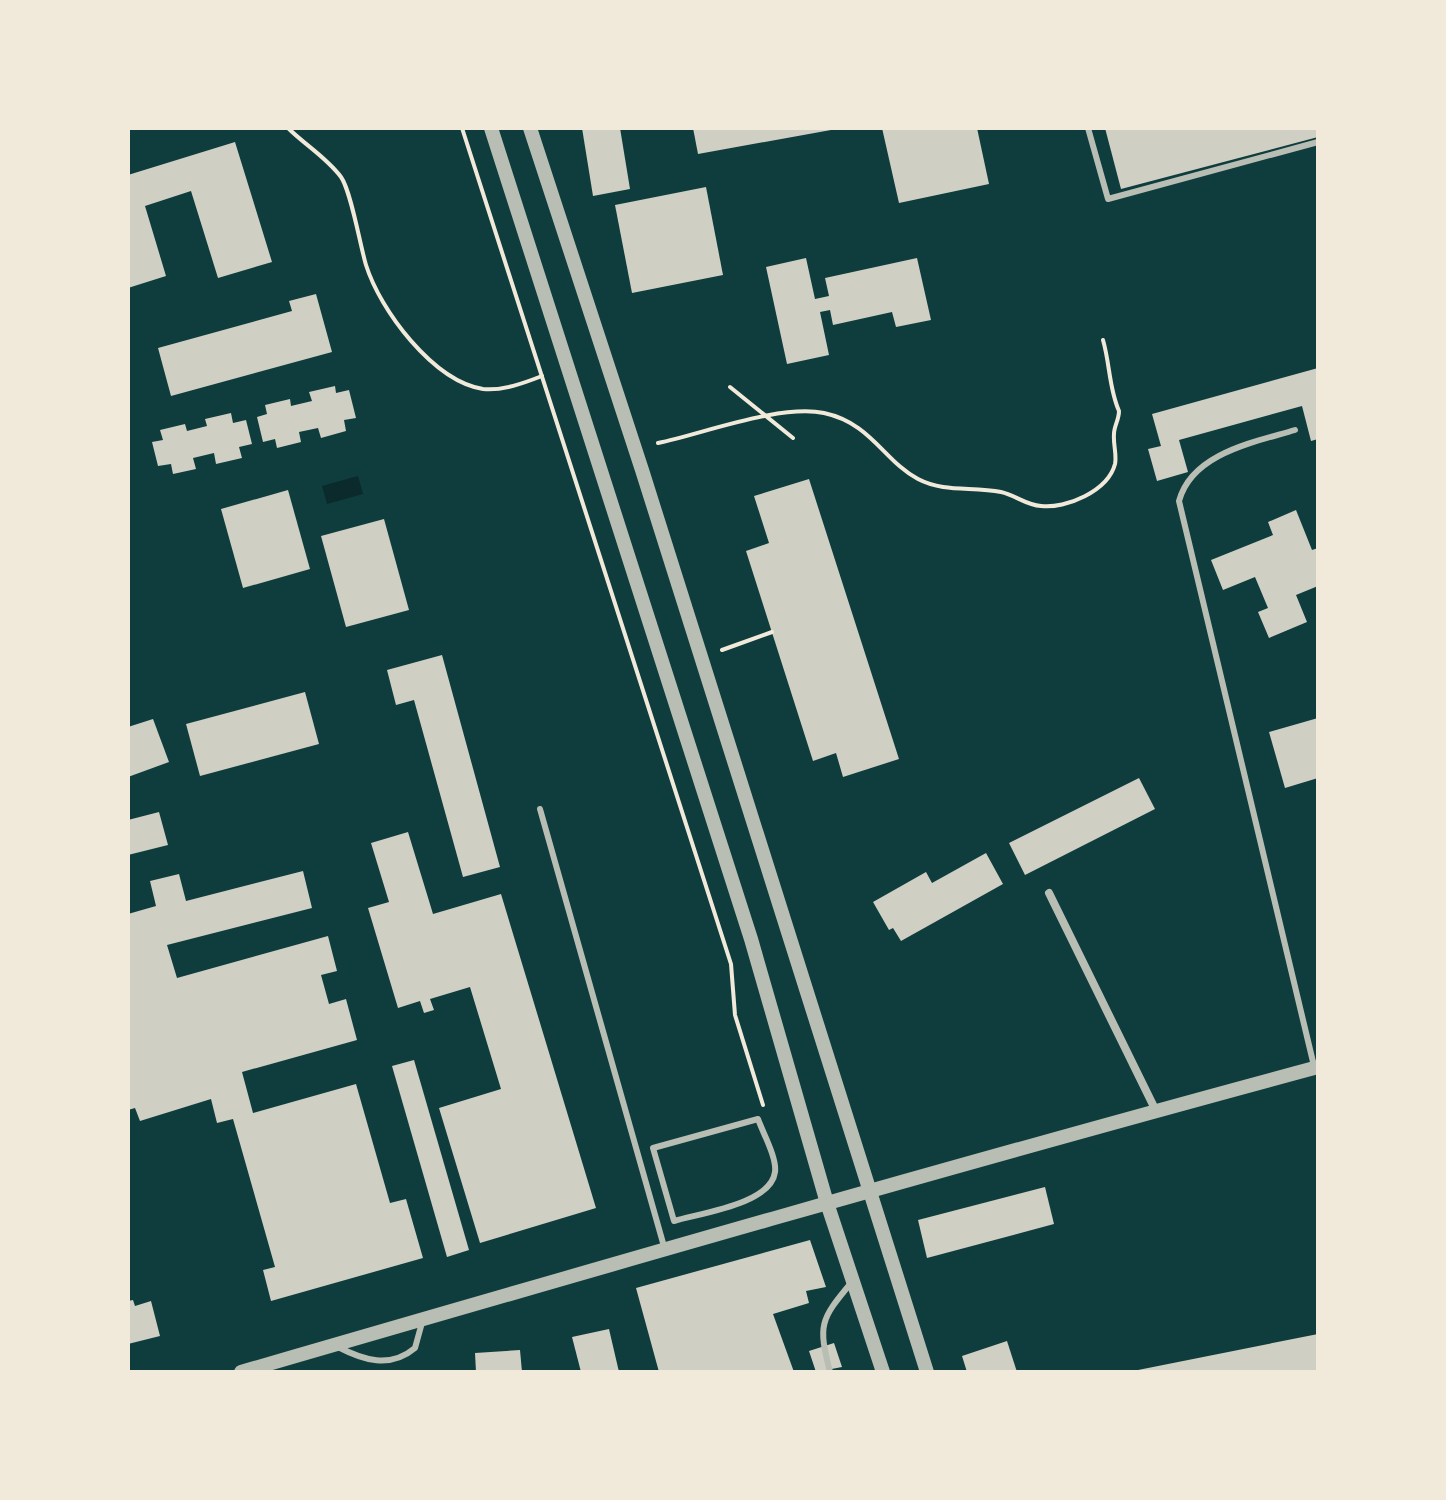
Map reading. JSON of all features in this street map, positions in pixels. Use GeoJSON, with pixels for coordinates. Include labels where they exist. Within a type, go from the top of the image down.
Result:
{"type":"FeatureCollection","features":[{"type":"Feature","properties":{"kind":"street"},"geometry":{"type":"LineString","coordinates":[[491,128],[751,939],[827,1203],[883,1372]]}},
{"type":"Feature","properties":{"kind":"street"},"geometry":{"type":"LineString","coordinates":[[530,128],[927,1372]]}},
{"type":"Feature","properties":{"kind":"street"},"geometry":{"type":"LineString","coordinates":[[1049,893],[1156,1111]]}},
{"type":"Feature","properties":{"kind":"street"},"geometry":{"type":"LineString","coordinates":[[241,1372],[869,1189],[1316,1067]]}},
{"type":"Feature","properties":{"kind":"lane"},"geometry":{"type":"LineString","coordinates":[[1088,128],[1108,199],[1318,142]]}},
{"type":"Feature","properties":{"kind":"lane"},"geometry":{"type":"LineString","coordinates":[[1295,430],[1233,448],[1211,461],[1182,488],[1179,501],[1316,1067]]}},
{"type":"Feature","properties":{"kind":"lane"},"geometry":{"type":"LineString","coordinates":[[540,809],[665,1250]]}},
{"type":"Feature","properties":{"kind":"lane"},"geometry":{"type":"LineString","coordinates":[[758,1119],[776,1170],[771,1183],[758,1197],[674,1221],[653,1148],[758,1119]]}},
{"type":"Feature","properties":{"kind":"lane"},"geometry":{"type":"LineString","coordinates":[[830,1372],[822,1341],[823,1320],[853,1281]]}},
{"type":"Feature","properties":{"kind":"lane"},"geometry":{"type":"LineString","coordinates":[[335,1345],[371,1361],[402,1356],[415,1348],[423,1319]]}},
{"type":"Feature","properties":{"kind":"path"},"geometry":{"type":"LineString","coordinates":[[288,128],[319,153],[342,179],[371,278],[395,323],[421,351],[454,378],[483,389],[517,386],[542,376]]}},
{"type":"Feature","properties":{"kind":"path"},"geometry":{"type":"LineString","coordinates":[[462,128],[731,964],[735,1015],[766,1117]]}},
{"type":"Feature","properties":{"kind":"path"},"geometry":{"type":"LineString","coordinates":[[658,443],[783,410],[829,414],[864,431],[914,477],[943,489],[1002,492],[1045,507],[1073,503],[1100,484],[1115,464],[1114,430],[1119,411],[1112,395],[1111,367],[1103,340]]}},
{"type":"Feature","properties":{"kind":"path"},"geometry":{"type":"LineString","coordinates":[[730,387],[793,438]]}},
{"type":"Feature","properties":{"kind":"path"},"geometry":{"type":"LineString","coordinates":[[722,650],[772,632]]}},
{"type":"Feature","properties":{"kind":"water"},"geometry":{"type":"Polygon","coordinates":[[[358,476],[363,494],[327,504],[322,486],[358,476]]]}},
{"type":"Feature","properties":{"kind":"building"},"geometry":{"type":"Polygon","coordinates":[[[582,128],[620,128],[630,189],[593,196],[582,128]]]}},
{"type":"Feature","properties":{"kind":"building"},"geometry":{"type":"Polygon","coordinates":[[[693,128],[831,128],[831,130],[698,154],[693,128]]]}},
{"type":"Feature","properties":{"kind":"building"},"geometry":{"type":"Polygon","coordinates":[[[882,128],[977,128],[989,184],[899,203],[882,128]]]}},
{"type":"Feature","properties":{"kind":"building"},"geometry":{"type":"Polygon","coordinates":[[[1105,128],[1318,128],[1318,137],[1121,189],[1105,128]]]}},
{"type":"Feature","properties":{"kind":"building"},"geometry":{"type":"Polygon","coordinates":[[[235,142],[272,262],[218,278],[191,191],[145,206],[166,276],[128,288],[128,175],[235,142]]]}},
{"type":"Feature","properties":{"kind":"building"},"geometry":{"type":"Polygon","coordinates":[[[706,187],[723,275],[632,293],[615,205],[706,187]]]}},
{"type":"Feature","properties":{"kind":"building"},"geometry":{"type":"Polygon","coordinates":[[[806,258],[815,299],[829,296],[825,278],[917,258],[931,320],[896,327],[892,312],[833,325],[830,310],[820,312],[829,355],[787,364],[766,267],[806,258]]]}},
{"type":"Feature","properties":{"kind":"building"},"geometry":{"type":"Polygon","coordinates":[[[316,294],[332,352],[171,396],[158,348],[292,311],[289,301],[316,294]]]}},
{"type":"Feature","properties":{"kind":"building"},"geometry":{"type":"Polygon","coordinates":[[[1318,368],[1318,439],[1311,441],[1302,406],[1179,440],[1188,472],[1157,481],[1148,449],[1161,446],[1152,414],[1318,368]]]}},
{"type":"Feature","properties":{"kind":"building"},"geometry":{"type":"Polygon","coordinates":[[[335,386],[336,393],[349,390],[356,418],[344,420],[346,431],[321,438],[318,428],[299,432],[301,442],[277,448],[275,439],[263,442],[257,417],[267,414],[265,405],[290,399],[291,406],[312,401],[309,392],[335,386]]]}},
{"type":"Feature","properties":{"kind":"building"},"geometry":{"type":"Polygon","coordinates":[[[231,413],[233,423],[246,420],[252,444],[239,447],[242,458],[216,464],[214,453],[193,458],[196,469],[173,474],[171,464],[158,466],[152,442],[163,440],[160,430],[185,424],[187,431],[207,426],[205,419],[231,413]]]}},
{"type":"Feature","properties":{"kind":"building"},"geometry":{"type":"Polygon","coordinates":[[[809,479],[899,759],[843,777],[836,753],[813,761],[746,551],[769,543],[754,496],[809,479]]]}},
{"type":"Feature","properties":{"kind":"building"},"geometry":{"type":"Polygon","coordinates":[[[288,490],[310,569],[243,588],[221,509],[288,490]]]}},
{"type":"Feature","properties":{"kind":"building"},"geometry":{"type":"Polygon","coordinates":[[[1296,510],[1312,550],[1318,548],[1318,586],[1296,595],[1307,622],[1269,638],[1258,612],[1268,608],[1255,577],[1223,590],[1211,560],[1273,535],[1268,522],[1296,510]]]}},
{"type":"Feature","properties":{"kind":"building"},"geometry":{"type":"Polygon","coordinates":[[[384,519],[409,610],[346,627],[321,536],[384,519]]]}},
{"type":"Feature","properties":{"kind":"building"},"geometry":{"type":"Polygon","coordinates":[[[442,655],[500,867],[463,877],[414,700],[396,705],[387,670],[442,655]]]}},
{"type":"Feature","properties":{"kind":"building"},"geometry":{"type":"Polygon","coordinates":[[[305,692],[319,744],[200,776],[186,724],[305,692]]]}},
{"type":"Feature","properties":{"kind":"building"},"geometry":{"type":"Polygon","coordinates":[[[1318,718],[1318,778],[1285,788],[1269,732],[1318,718]]]}},
{"type":"Feature","properties":{"kind":"building"},"geometry":{"type":"Polygon","coordinates":[[[153,719],[169,762],[128,777],[128,727],[153,719]]]}},
{"type":"Feature","properties":{"kind":"building"},"geometry":{"type":"Polygon","coordinates":[[[1139,778],[1155,809],[1025,875],[1009,843],[1139,778]]]}},
{"type":"Feature","properties":{"kind":"building"},"geometry":{"type":"Polygon","coordinates":[[[159,812],[168,845],[128,855],[128,820],[159,812]]]}},
{"type":"Feature","properties":{"kind":"building"},"geometry":{"type":"Polygon","coordinates":[[[408,832],[433,914],[501,894],[596,1208],[480,1243],[439,1108],[501,1089],[470,987],[430,999],[434,1010],[424,1013],[420,1001],[398,1008],[368,908],[389,902],[371,843],[408,832]]]}},
{"type":"Feature","properties":{"kind":"building"},"geometry":{"type":"Polygon","coordinates":[[[986,853],[1003,884],[901,941],[893,928],[889,930],[873,902],[926,872],[932,883],[986,853]]]}},
{"type":"Feature","properties":{"kind":"building"},"geometry":{"type":"Polygon","coordinates":[[[303,871],[312,908],[167,945],[177,978],[328,936],[337,971],[321,975],[329,1004],[346,999],[357,1040],[242,1072],[253,1113],[356,1084],[390,1203],[406,1199],[423,1258],[271,1301],[263,1270],[275,1267],[233,1119],[217,1123],[211,1099],[140,1121],[135,1108],[128,1110],[128,914],[156,906],[150,881],[179,874],[186,901],[303,871]]]}},
{"type":"Feature","properties":{"kind":"building"},"geometry":{"type":"Polygon","coordinates":[[[414,1060],[469,1250],[447,1257],[392,1066],[414,1060]]]}},
{"type":"Feature","properties":{"kind":"building"},"geometry":{"type":"Polygon","coordinates":[[[1045,1187],[1054,1224],[927,1258],[918,1220],[1045,1187]]]}},
{"type":"Feature","properties":{"kind":"building"},"geometry":{"type":"Polygon","coordinates":[[[810,1240],[826,1287],[806,1291],[809,1303],[773,1314],[794,1372],[659,1372],[636,1288],[810,1240]]]}},
{"type":"Feature","properties":{"kind":"building"},"geometry":{"type":"Polygon","coordinates":[[[133,1300],[135,1306],[151,1301],[160,1336],[128,1344],[128,1301],[133,1300]]]}},
{"type":"Feature","properties":{"kind":"building"},"geometry":{"type":"Polygon","coordinates":[[[609,1329],[619,1372],[581,1372],[572,1337],[609,1329]]]}},
{"type":"Feature","properties":{"kind":"building"},"geometry":{"type":"Polygon","coordinates":[[[1318,1334],[1318,1372],[1133,1372],[1133,1371],[1318,1334]]]}},
{"type":"Feature","properties":{"kind":"building"},"geometry":{"type":"Polygon","coordinates":[[[1007,1341],[1017,1372],[967,1372],[962,1356],[1007,1341]]]}},
{"type":"Feature","properties":{"kind":"building"},"geometry":{"type":"Polygon","coordinates":[[[834,1343],[842,1367],[816,1372],[809,1351],[834,1343]]]}},
{"type":"Feature","properties":{"kind":"building"},"geometry":{"type":"Polygon","coordinates":[[[520,1350],[522,1372],[476,1372],[475,1353],[520,1350]]]}}]}
